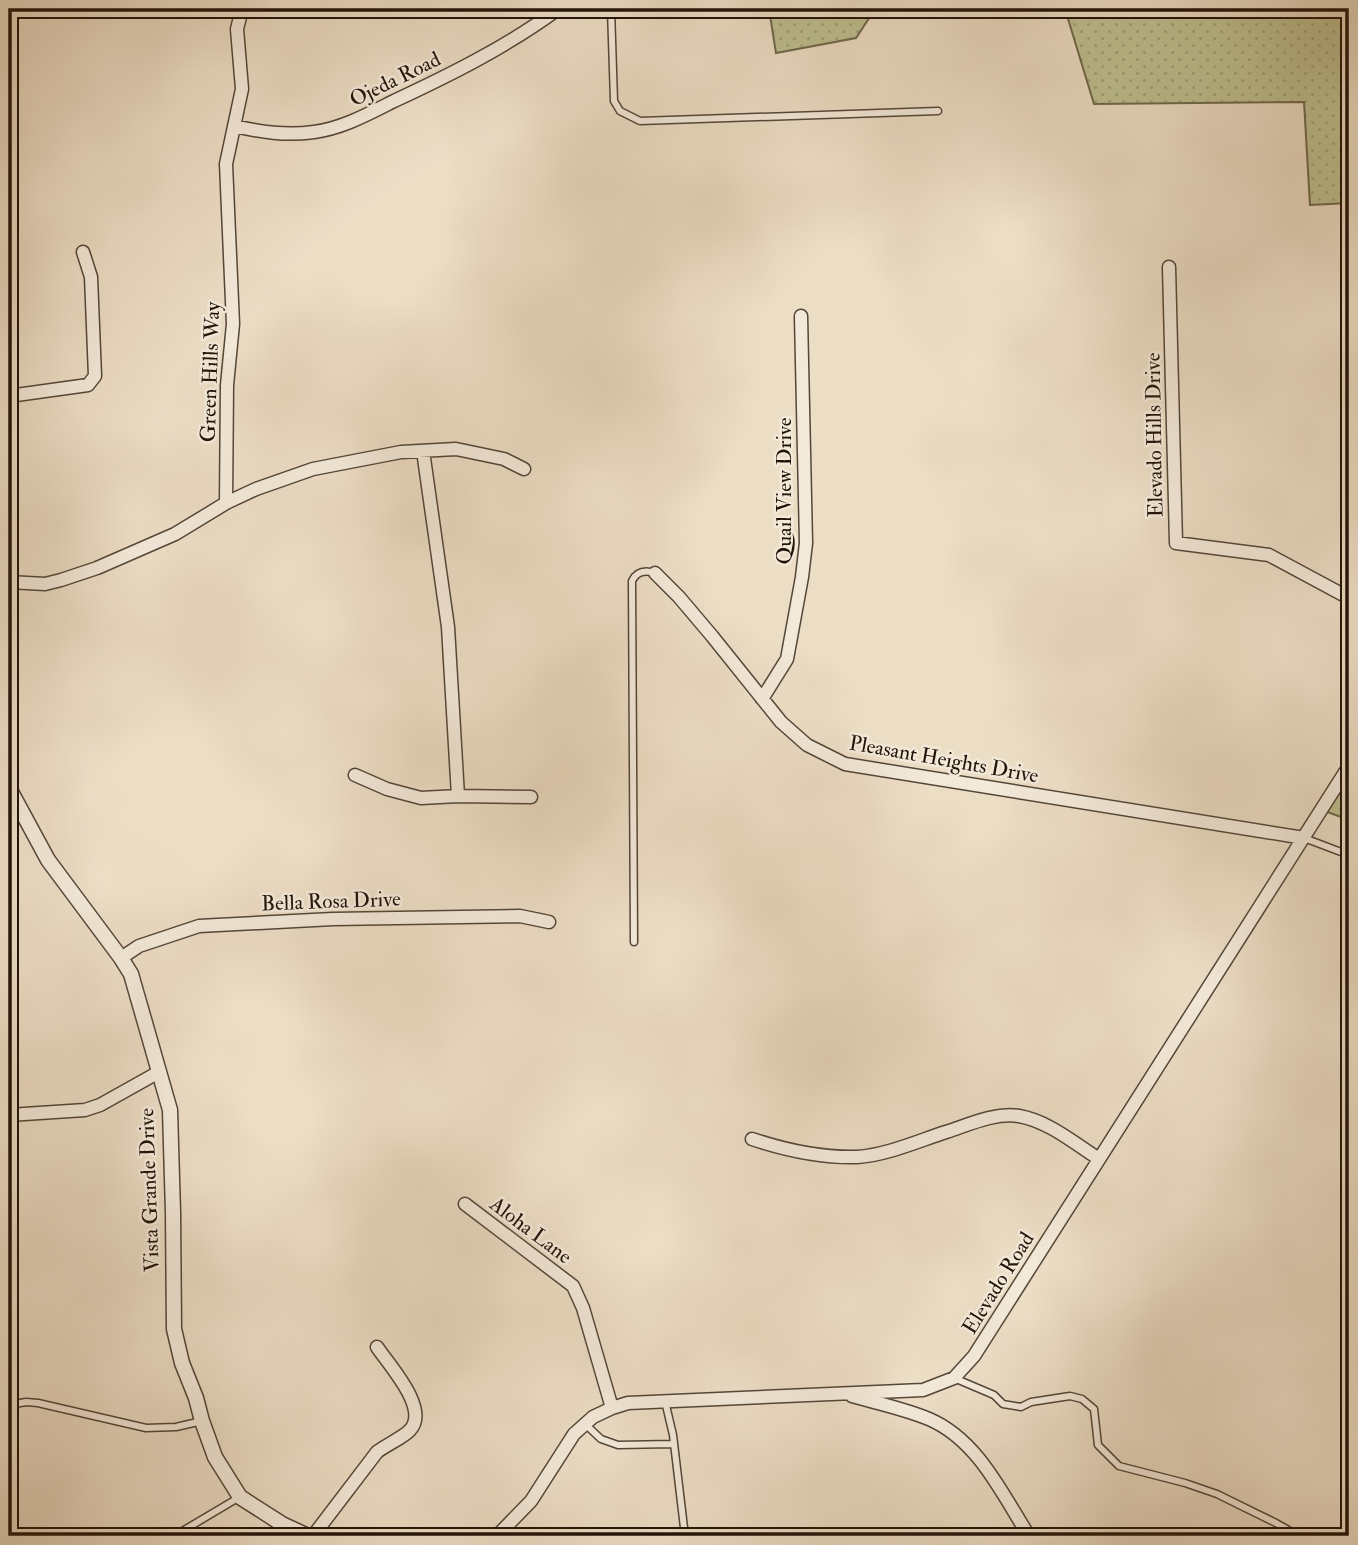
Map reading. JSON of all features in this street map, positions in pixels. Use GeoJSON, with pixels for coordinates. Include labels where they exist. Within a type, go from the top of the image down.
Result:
{"type":"FeatureCollection","features":[{"type":"Feature","properties":{"kind":"street","name":"Green Hills Way"},"geometry":{"type":"LineString","coordinates":[[226,503],[227,385],[233,324],[226,164],[242,89],[237,29],[242,9]]}},
{"type":"Feature","properties":{"kind":"street","name":"Ojeda Road"},"geometry":{"type":"LineString","coordinates":[[234,126],[272,134],[313,132],[341,126],[440,80],[535,26],[558,9]]}},
{"type":"Feature","properties":{"kind":"street"},"geometry":{"type":"LineString","coordinates":[[9,396],[88,384],[95,376],[91,277],[83,252]]}},
{"type":"Feature","properties":{"kind":"street","name":"Elevado Hills Drive"},"geometry":{"type":"LineString","coordinates":[[1169,267],[1176,543],[1269,555],[1349,598]]}},
{"type":"Feature","properties":{"kind":"street","name":"Quail View Drive"},"geometry":{"type":"LineString","coordinates":[[762,699],[787,659],[806,542],[801,316]]}},
{"type":"Feature","properties":{"kind":"street"},"geometry":{"type":"LineString","coordinates":[[9,449],[9,506]]}},
{"type":"Feature","properties":{"kind":"street"},"geometry":{"type":"LineString","coordinates":[[9,582],[45,584],[97,568],[175,534],[226,503],[256,489],[313,469],[401,452],[456,449],[504,459],[524,469]]}},
{"type":"Feature","properties":{"kind":"street"},"geometry":{"type":"LineString","coordinates":[[424,451],[448,627],[458,796]]}},
{"type":"Feature","properties":{"kind":"street","name":"Pleasant Heights Drive"},"geometry":{"type":"LineString","coordinates":[[654,573],[679,597],[781,722],[807,746],[845,764],[1304,838]]}},
{"type":"Feature","properties":{"kind":"street","name":"Elevado Road"},"geometry":{"type":"LineString","coordinates":[[497,1536],[531,1501],[574,1434],[593,1417],[612,1408],[628,1403],[923,1390],[954,1378],[974,1356],[1349,765]]}},
{"type":"Feature","properties":{"kind":"street"},"geometry":{"type":"LineString","coordinates":[[355,775],[387,789],[421,798],[531,797]]}},
{"type":"Feature","properties":{"kind":"street","name":"Vista Grande Drive"},"geometry":{"type":"LineString","coordinates":[[9,789],[48,860],[131,974],[170,1110],[174,1329],[182,1363],[215,1457],[240,1497],[282,1524],[308,1536]]}},
{"type":"Feature","properties":{"kind":"street","name":"Bella Rosa Drive"},"geometry":{"type":"LineString","coordinates":[[121,958],[139,946],[199,926],[333,919],[493,916],[520,916],[549,922]]}},
{"type":"Feature","properties":{"kind":"street"},"geometry":{"type":"LineString","coordinates":[[9,1115],[85,1110],[159,1072]]}},
{"type":"Feature","properties":{"kind":"street"},"geometry":{"type":"LineString","coordinates":[[752,1139],[779,1148],[816,1155],[858,1157],[993,1117],[1017,1115],[1041,1122],[1099,1159]]}},
{"type":"Feature","properties":{"kind":"street","name":"Aloha Lane"},"geometry":{"type":"LineString","coordinates":[[465,1204],[573,1286],[583,1308],[612,1408]]}},
{"type":"Feature","properties":{"kind":"street"},"geometry":{"type":"LineString","coordinates":[[313,1536],[377,1452],[411,1430],[416,1416],[413,1399],[377,1347]]}},
{"type":"Feature","properties":{"kind":"street"},"geometry":{"type":"LineString","coordinates":[[841,1393],[930,1420],[964,1441],[984,1465],[1029,1536]]}},
{"type":"Feature","properties":{"kind":"lane"},"geometry":{"type":"LineString","coordinates":[[611,9],[614,101],[620,111],[640,121],[938,110]]}},
{"type":"Feature","properties":{"kind":"lane"},"geometry":{"type":"LineString","coordinates":[[634,942],[632,581],[635,575],[646,571],[654,573]]}},
{"type":"Feature","properties":{"kind":"lane"},"geometry":{"type":"LineString","coordinates":[[1304,838],[1349,855]]}},
{"type":"Feature","properties":{"kind":"lane"},"geometry":{"type":"LineString","coordinates":[[954,1378],[993,1395],[1003,1404],[1021,1407],[1031,1402],[1070,1396],[1082,1399],[1094,1409],[1098,1445],[1119,1466],[1217,1494],[1299,1536]]}},
{"type":"Feature","properties":{"kind":"lane"},"geometry":{"type":"LineString","coordinates":[[665,1401],[685,1536]]}},
{"type":"Feature","properties":{"kind":"lane"},"geometry":{"type":"LineString","coordinates":[[9,1405],[38,1403],[146,1428],[176,1427],[202,1421]]}},
{"type":"Feature","properties":{"kind":"lane"},"geometry":{"type":"LineString","coordinates":[[585,1424],[601,1439],[618,1445],[673,1444]]}},
{"type":"Feature","properties":{"kind":"lane"},"geometry":{"type":"LineString","coordinates":[[174,1536],[240,1497]]}},
{"type":"Feature","properties":{"kind":"green space"},"geometry":{"type":"Polygon","coordinates":[[[769,9],[875,9],[856,38],[776,53],[769,9]]]}},
{"type":"Feature","properties":{"kind":"green space"},"geometry":{"type":"Polygon","coordinates":[[[1065,9],[1349,9],[1349,203],[1310,205],[1304,102],[1094,104],[1065,9]]]}},
{"type":"Feature","properties":{"kind":"green space"},"geometry":{"type":"Polygon","coordinates":[[[1349,771],[1349,820],[1322,810],[1349,771]]]}}]}
